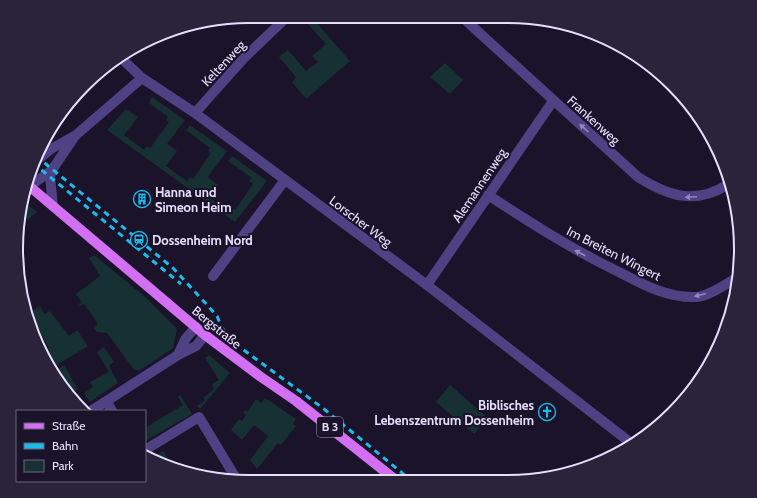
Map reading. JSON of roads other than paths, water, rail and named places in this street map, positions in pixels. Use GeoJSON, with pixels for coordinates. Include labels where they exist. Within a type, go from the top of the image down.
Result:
{"type":"FeatureCollection","features":[{"type":"Feature","properties":{"kind":"main road","name":"Bergstraße"},"geometry":{"type":"LineString","coordinates":[[32,188],[196,327],[261,377],[296,401],[389,475]]}},
{"type":"Feature","properties":{"kind":"street","name":"Keltenweg"},"geometry":{"type":"LineString","coordinates":[[195,113],[244,58],[281,23]]}},
{"type":"Feature","properties":{"kind":"street","name":"Frankenweg"},"geometry":{"type":"LineString","coordinates":[[467,23],[638,177],[654,187],[684,197],[699,196],[725,186]]}},
{"type":"Feature","properties":{"kind":"street","name":"Lorscher Weg"},"geometry":{"type":"LineString","coordinates":[[124,61],[142,78],[195,113],[427,285],[628,441]]}},
{"type":"Feature","properties":{"kind":"street"},"geometry":{"type":"LineString","coordinates":[[44,154],[50,149],[76,135],[142,78]]}},
{"type":"Feature","properties":{"kind":"street","name":"Alemannenweg"},"geometry":{"type":"LineString","coordinates":[[427,285],[553,101]]}},
{"type":"Feature","properties":{"kind":"street"},"geometry":{"type":"LineString","coordinates":[[53,206],[50,176],[52,170],[76,135]]}},
{"type":"Feature","properties":{"kind":"street"},"geometry":{"type":"LineString","coordinates":[[33,182],[52,170]]}},
{"type":"Feature","properties":{"kind":"street"},"geometry":{"type":"LineString","coordinates":[[213,276],[285,180]]}},
{"type":"Feature","properties":{"kind":"street","name":"Im Breiten Wingert"},"geometry":{"type":"LineString","coordinates":[[488,196],[577,251],[661,293],[681,297],[699,297],[732,281]]}},
{"type":"Feature","properties":{"kind":"street"},"geometry":{"type":"LineString","coordinates":[[178,354],[186,338],[196,327]]}},
{"type":"Feature","properties":{"kind":"street"},"geometry":{"type":"LineString","coordinates":[[93,410],[178,354],[196,346],[206,335]]}},
{"type":"Feature","properties":{"kind":"street"},"geometry":{"type":"LineString","coordinates":[[107,402],[111,410]]}},
{"type":"Feature","properties":{"kind":"street"},"geometry":{"type":"LineString","coordinates":[[146,449],[199,417],[234,475]]}},
{"type":"Feature","properties":{"kind":"railway"},"geometry":{"type":"LineString","coordinates":[[41,160],[173,268],[217,316],[222,328],[241,348],[324,409],[405,475]]}},
{"type":"Feature","properties":{"kind":"railway"},"geometry":{"type":"LineString","coordinates":[[38,167],[181,284]]}},
{"type":"Feature","properties":{"kind":"place","name":"Hanna und Simeon Heim"},"geometry":{"type":"Point","coordinates":[142,199]}},
{"type":"Feature","properties":{"kind":"place","name":"Dossenheim Nord"},"geometry":{"type":"Point","coordinates":[139,240]}},
{"type":"Feature","properties":{"kind":"place","name":"Biblisches Lebenszentrum Dossenheim"},"geometry":{"type":"Point","coordinates":[547,412]}}]}
